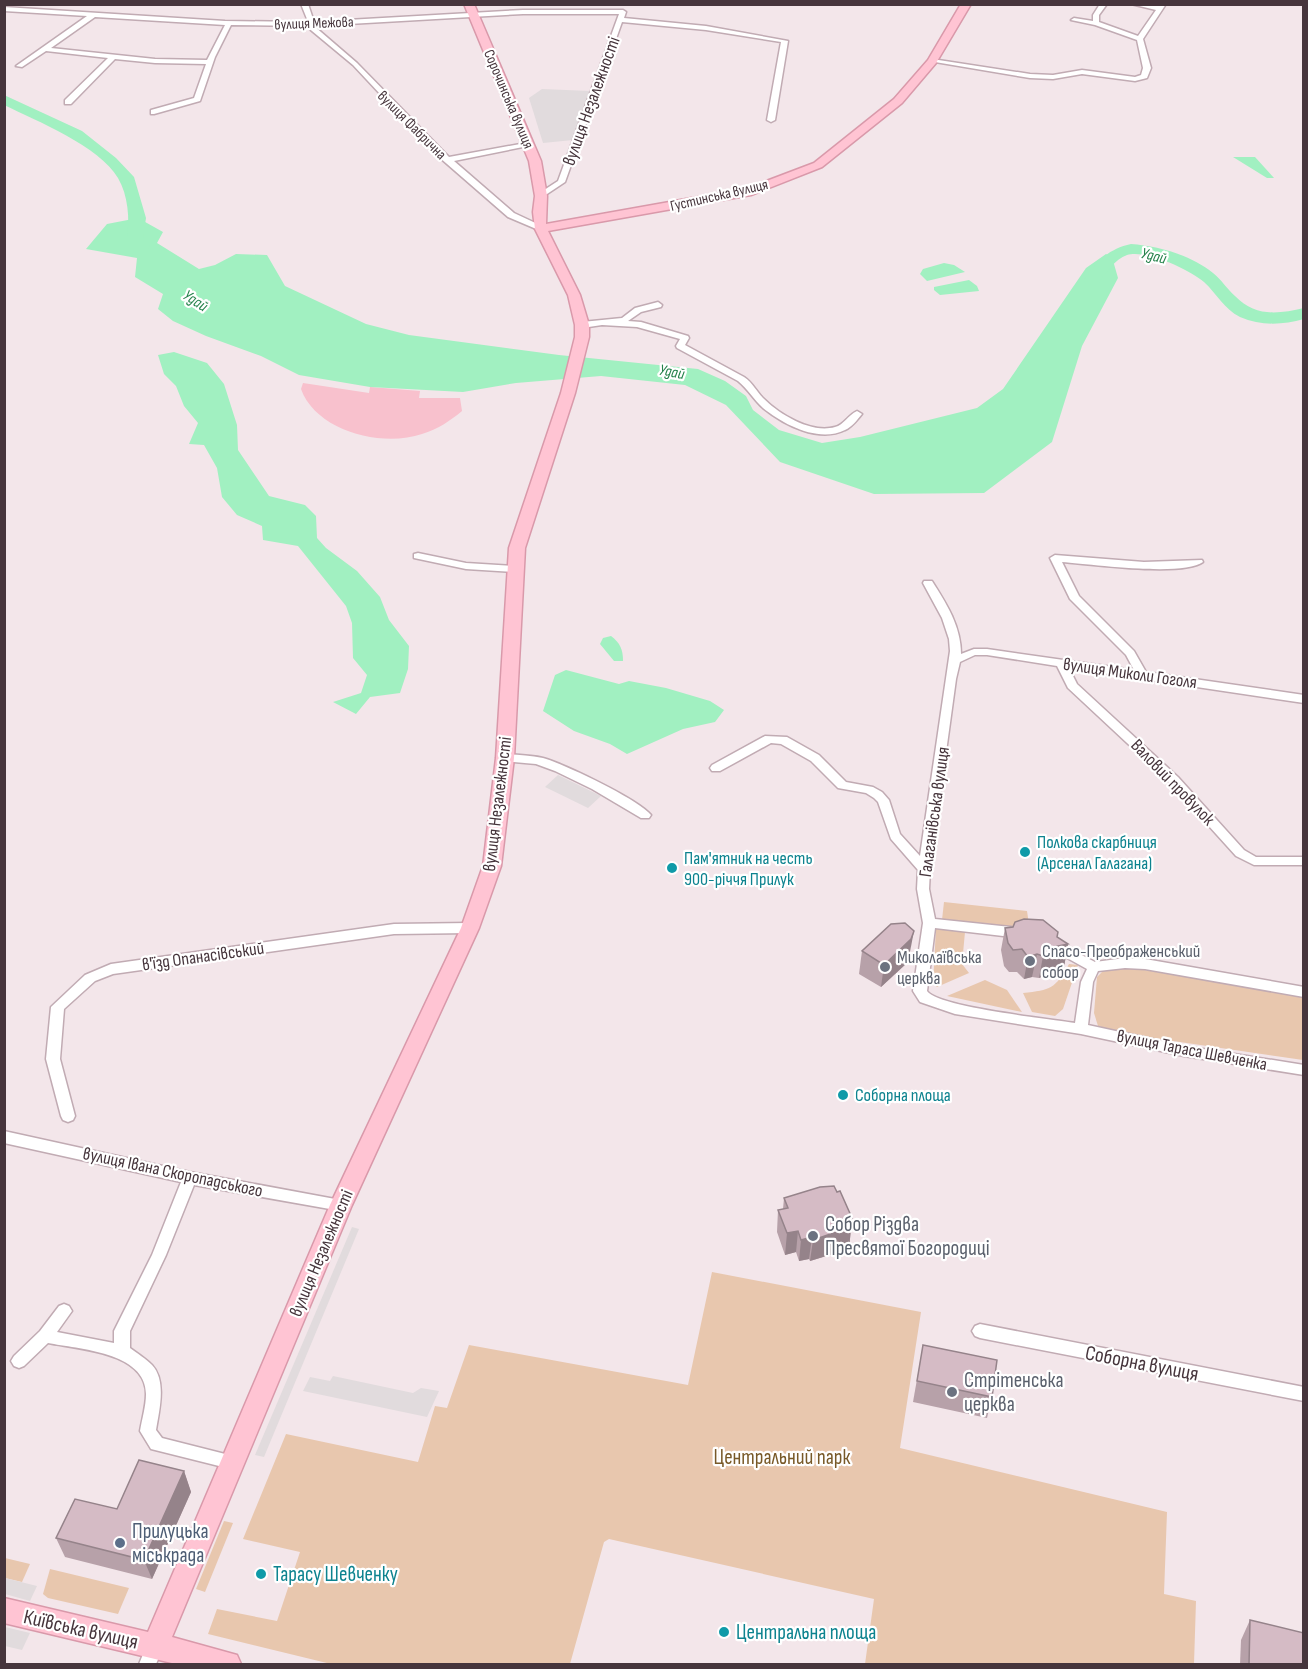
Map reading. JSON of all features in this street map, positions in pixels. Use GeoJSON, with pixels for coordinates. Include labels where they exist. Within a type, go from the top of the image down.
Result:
{"type":"FeatureCollection","features":[{"type":"Feature","properties":{"kind":"main road","name":"Сорочинська вулиця"},"geometry":{"type":"LineString","coordinates":[[469,4],[535,161],[541,196]]}},
{"type":"Feature","properties":{"kind":"main road","name":"Густинська вулиця"},"geometry":{"type":"LineString","coordinates":[[541,229],[751,191],[818,165],[898,101],[932,60],[966,4]]}},
{"type":"Feature","properties":{"kind":"main road","name":"вулиця Незалежності"},"geometry":{"type":"LineString","coordinates":[[151,1655],[341,1205],[470,928],[492,866],[505,758],[518,548],[568,393],[582,331],[574,295],[541,229],[539,212],[541,196]]}},
{"type":"Feature","properties":{"kind":"main road","name":"Київська вулиця"},"geometry":{"type":"LineString","coordinates":[[4,1610],[151,1655],[228,1665]]}},
{"type":"Feature","properties":{"kind":"street"},"geometry":{"type":"LineString","coordinates":[[304,4],[310,19],[308,24]]}},
{"type":"Feature","properties":{"kind":"street"},"geometry":{"type":"LineString","coordinates":[[1095,23],[1096,15],[1104,4]]}},
{"type":"Feature","properties":{"kind":"street"},"geometry":{"type":"LineString","coordinates":[[932,60],[1030,76],[1053,77],[1082,72],[1135,79],[1144,76],[1147,68],[1140,39],[1162,7],[1134,4]]}},
{"type":"Feature","properties":{"kind":"street","name":"вулиця Межова"},"geometry":{"type":"LineString","coordinates":[[4,9],[229,23],[308,24],[551,11],[623,12],[785,41],[771,120]]}},
{"type":"Feature","properties":{"kind":"street","name":"вулиця Незалежності"},"geometry":{"type":"LineString","coordinates":[[541,196],[561,182],[623,12]]}},
{"type":"Feature","properties":{"kind":"street"},"geometry":{"type":"LineString","coordinates":[[20,66],[95,14]]}},
{"type":"Feature","properties":{"kind":"street"},"geometry":{"type":"LineString","coordinates":[[1074,20],[1095,23],[1140,39]]}},
{"type":"Feature","properties":{"kind":"street"},"geometry":{"type":"LineString","coordinates":[[154,112],[198,99],[210,62],[229,23]]}},
{"type":"Feature","properties":{"kind":"street","name":"вулиця Фабрична"},"geometry":{"type":"LineString","coordinates":[[308,24],[355,64],[378,91],[448,160],[511,215],[541,229]]}},
{"type":"Feature","properties":{"kind":"street"},"geometry":{"type":"LineString","coordinates":[[43,49],[154,61],[210,62]]}},
{"type":"Feature","properties":{"kind":"street"},"geometry":{"type":"LineString","coordinates":[[68,102],[113,57]]}},
{"type":"Feature","properties":{"kind":"street"},"geometry":{"type":"LineString","coordinates":[[448,160],[528,144]]}},
{"type":"Feature","properties":{"kind":"street"},"geometry":{"type":"LineString","coordinates":[[582,331],[604,322],[624,320],[638,310],[658,305]]}},
{"type":"Feature","properties":{"kind":"street"},"geometry":{"type":"LineString","coordinates":[[604,322],[638,324],[685,339],[680,346],[693,356],[722,368],[750,386],[760,400],[779,414],[805,428],[825,431],[843,428],[857,414]]}},
{"type":"Feature","properties":{"kind":"street"},"geometry":{"type":"LineString","coordinates":[[418,556],[466,567],[516,569]]}},
{"type":"Feature","properties":{"kind":"street"},"geometry":{"type":"LineString","coordinates":[[1142,674],[1130,653],[1074,597],[1055,558],[1143,565],[1181,565],[1198,562]]}},
{"type":"Feature","properties":{"kind":"street"},"geometry":{"type":"LineString","coordinates":[[928,583],[951,623],[957,659]]}},
{"type":"Feature","properties":{"kind":"street","name":"вулиця Миколи Гоголя"},"geometry":{"type":"LineString","coordinates":[[957,659],[974,652],[987,652],[1062,665],[1142,674],[1304,699]]}},
{"type":"Feature","properties":{"kind":"street","name":"Галаганівська вулиця"},"geometry":{"type":"LineString","coordinates":[[926,999],[920,991],[929,923],[923,889],[924,869],[951,679],[957,659]]}},
{"type":"Feature","properties":{"kind":"street","name":"Валовий провулок"},"geometry":{"type":"LineString","coordinates":[[1062,665],[1072,686],[1168,773],[1240,853],[1254,861],[1304,861]]}},
{"type":"Feature","properties":{"kind":"street"},"geometry":{"type":"LineString","coordinates":[[716,768],[770,739],[783,740],[815,758],[842,785],[869,790],[879,795],[884,800],[895,837],[924,869]]}},
{"type":"Feature","properties":{"kind":"street"},"geometry":{"type":"LineString","coordinates":[[505,758],[546,763],[605,791],[645,815]]}},
{"type":"Feature","properties":{"kind":"street"},"geometry":{"type":"LineString","coordinates":[[929,923],[1040,934],[1056,948],[1094,967],[1125,963],[1145,964],[1304,992]]}},
{"type":"Feature","properties":{"kind":"street","name":"в'їзд Опанасівський"},"geometry":{"type":"LineString","coordinates":[[68,1116],[53,1059],[58,1007],[90,978],[111,969],[160,961],[394,929],[470,928]]}},
{"type":"Feature","properties":{"kind":"street"},"geometry":{"type":"LineString","coordinates":[[1081,1029],[1087,982],[1094,967]]}},
{"type":"Feature","properties":{"kind":"street","name":"вулиця Тараса Шевченка"},"geometry":{"type":"LineString","coordinates":[[926,999],[955,1009],[1081,1029],[1184,1051],[1304,1070]]}},
{"type":"Feature","properties":{"kind":"street","name":"вулиця Івана Скоропадського"},"geometry":{"type":"LineString","coordinates":[[4,1137],[190,1178],[341,1205]]}},
{"type":"Feature","properties":{"kind":"street"},"geometry":{"type":"LineString","coordinates":[[122,1352],[122,1331],[159,1255],[190,1178]]}},
{"type":"Feature","properties":{"kind":"street"},"geometry":{"type":"LineString","coordinates":[[19,1361],[45,1336],[64,1311]]}},
{"type":"Feature","properties":{"kind":"street","name":"Соборна вулиця"},"geometry":{"type":"LineString","coordinates":[[980,1331],[1304,1394]]}},
{"type":"Feature","properties":{"kind":"street"},"geometry":{"type":"LineString","coordinates":[[45,1336],[122,1352],[148,1371],[154,1393],[148,1431],[157,1444],[231,1462]]}},
{"type":"Feature","properties":{"kind":"green space"},"geometry":{"type":"Polygon","coordinates":[[[944,902],[1027,911],[1030,931],[942,920],[944,902]]]}},
{"type":"Feature","properties":{"kind":"green space"},"geometry":{"type":"Polygon","coordinates":[[[936,928],[965,932],[962,964],[969,973],[937,987],[933,984],[936,928]]]}},
{"type":"Feature","properties":{"kind":"green space"},"geometry":{"type":"Polygon","coordinates":[[[1069,964],[1078,965],[1063,1009],[1055,1016],[1032,1012],[1023,993],[1051,987],[1060,979],[1069,964]]]}},
{"type":"Feature","properties":{"kind":"green space"},"geometry":{"type":"Polygon","coordinates":[[[1121,966],[1303,997],[1303,1060],[1132,1035],[1098,1026],[1094,1013],[1097,977],[1106,968],[1121,966]]]}},
{"type":"Feature","properties":{"kind":"green space"},"geometry":{"type":"Polygon","coordinates":[[[985,980],[1007,990],[1022,1012],[947,996],[985,980]]]}},
{"type":"Feature","properties":{"kind":"green space","name":"Центральний парк"},"geometry":{"type":"Polygon","coordinates":[[[712,1272],[921,1312],[900,1448],[1167,1512],[1164,1594],[1196,1601],[1194,1664],[865,1664],[874,1599],[609,1539],[604,1542],[570,1664],[331,1664],[208,1634],[217,1609],[277,1621],[300,1552],[243,1539],[286,1434],[418,1462],[435,1406],[447,1408],[469,1345],[688,1385],[712,1272]]]}},
{"type":"Feature","properties":{"kind":"green space"},"geometry":{"type":"Polygon","coordinates":[[[224,1521],[233,1523],[205,1592],[196,1589],[224,1521]]]}},
{"type":"Feature","properties":{"kind":"green space"},"geometry":{"type":"Polygon","coordinates":[[[5,1558],[30,1564],[22,1582],[5,1578],[5,1558]]]}},
{"type":"Feature","properties":{"kind":"green space"},"geometry":{"type":"Polygon","coordinates":[[[50,1569],[129,1588],[118,1614],[48,1598],[43,1594],[50,1569]]]}},
{"type":"Feature","properties":{"kind":"sand"},"geometry":{"type":"Polygon","coordinates":[[[303,383],[369,393],[370,387],[420,391],[419,398],[460,398],[462,411],[444,424],[422,434],[406,438],[370,437],[335,425],[321,416],[309,404],[301,389],[303,383]]]}},
{"type":"Feature","properties":{"kind":"shaded area"},"geometry":{"type":"Polygon","coordinates":[[[542,89],[590,91],[573,140],[543,143],[529,98],[542,89]]]}},
{"type":"Feature","properties":{"kind":"shaded area"},"geometry":{"type":"Polygon","coordinates":[[[558,775],[601,796],[588,808],[545,787],[558,775]]]}},
{"type":"Feature","properties":{"kind":"shaded area"},"geometry":{"type":"Polygon","coordinates":[[[352,1227],[359,1229],[264,1457],[255,1455],[352,1227]]]}},
{"type":"Feature","properties":{"kind":"shaded area"},"geometry":{"type":"Polygon","coordinates":[[[333,1376],[413,1393],[421,1388],[439,1391],[427,1417],[303,1391],[310,1377],[330,1381],[333,1376]]]}},
{"type":"Feature","properties":{"kind":"shaded area"},"geometry":{"type":"Polygon","coordinates":[[[5,1578],[37,1586],[30,1601],[5,1594],[5,1578]]]}},
{"type":"Feature","properties":{"kind":"shaded area"},"geometry":{"type":"Polygon","coordinates":[[[5,1627],[30,1633],[22,1650],[5,1646],[5,1627]]]}},
{"type":"Feature","properties":{"kind":"water"},"geometry":{"type":"Polygon","coordinates":[[[1233,157],[1255,157],[1274,178],[1267,178],[1233,157]]]}},
{"type":"Feature","properties":{"kind":"water"},"geometry":{"type":"Polygon","coordinates":[[[138,218],[163,232],[157,243],[199,269],[215,265],[236,254],[267,255],[285,286],[366,324],[409,335],[559,355],[698,369],[725,381],[746,396],[753,410],[779,430],[822,443],[860,437],[977,408],[1003,389],[1086,268],[1106,254],[1112,257],[1118,278],[1082,346],[1052,442],[984,493],[874,494],[780,462],[726,405],[685,385],[601,376],[516,383],[463,392],[370,387],[299,375],[261,356],[173,321],[158,309],[163,294],[135,277],[137,258],[86,249],[107,224],[138,218]]]}},
{"type":"Feature","properties":{"kind":"water"},"geometry":{"type":"Polygon","coordinates":[[[944,263],[954,265],[965,272],[927,281],[920,274],[923,269],[944,263]]]}},
{"type":"Feature","properties":{"kind":"water"},"geometry":{"type":"Polygon","coordinates":[[[969,280],[977,286],[979,291],[940,295],[934,290],[934,287],[969,280]]]}},
{"type":"Feature","properties":{"kind":"water"},"geometry":{"type":"Polygon","coordinates":[[[174,352],[207,363],[224,384],[237,425],[238,450],[269,496],[305,505],[316,516],[317,538],[326,548],[357,571],[380,597],[389,620],[409,646],[408,669],[400,693],[370,697],[356,714],[333,702],[361,693],[367,675],[353,658],[352,623],[346,606],[298,546],[263,540],[262,526],[237,515],[222,497],[217,468],[204,445],[189,444],[198,423],[184,406],[176,386],[164,374],[158,355],[174,352]]]}},
{"type":"Feature","properties":{"kind":"water"},"geometry":{"type":"Polygon","coordinates":[[[611,636],[620,647],[623,661],[614,661],[600,644],[603,638],[611,636]]]}},
{"type":"Feature","properties":{"kind":"water"},"geometry":{"type":"Polygon","coordinates":[[[566,670],[619,684],[629,681],[666,688],[710,701],[724,710],[715,722],[683,729],[627,754],[610,744],[574,731],[543,711],[555,675],[566,670]]]}},
{"type":"Feature","properties":{"kind":"building"},"geometry":{"type":"Polygon","coordinates":[[[1024,919],[1043,920],[1058,932],[1057,937],[1068,944],[1054,947],[1053,952],[1043,956],[1037,954],[1028,957],[1022,949],[1013,950],[1008,943],[1005,928],[1013,927],[1015,922],[1024,919]]]}},
{"type":"Feature","properties":{"kind":"building"},"geometry":{"type":"Polygon","coordinates":[[[905,923],[914,931],[911,939],[884,965],[862,951],[891,924],[905,923]]]}},
{"type":"Feature","properties":{"kind":"building"},"geometry":{"type":"Polygon","coordinates":[[[834,1186],[837,1192],[840,1191],[852,1218],[848,1219],[851,1227],[813,1240],[812,1237],[801,1240],[798,1231],[787,1233],[778,1210],[788,1208],[784,1198],[820,1187],[834,1186]]]}},
{"type":"Feature","properties":{"kind":"building"},"geometry":{"type":"Polygon","coordinates":[[[923,1345],[997,1360],[992,1397],[917,1381],[923,1345]]]}},
{"type":"Feature","properties":{"kind":"building"},"geometry":{"type":"Polygon","coordinates":[[[139,1460],[184,1471],[144,1560],[56,1538],[75,1499],[117,1509],[139,1460]]]}},
{"type":"Feature","properties":{"kind":"building"},"geometry":{"type":"Polygon","coordinates":[[[1250,1620],[1304,1633],[1304,1665],[1249,1665],[1250,1620]]]}},
{"type":"Feature","properties":{"kind":"waterway","name":"Удай"},"geometry":{"type":"LineString","coordinates":[[4,99],[77,134],[111,161],[126,177],[138,218],[135,237],[142,246]]}},
{"type":"Feature","properties":{"kind":"waterway","name":"Удай"},"geometry":{"type":"LineString","coordinates":[[1092,280],[1105,264],[1122,251],[1131,249],[1154,252],[1201,272],[1232,303],[1248,314],[1272,319],[1304,313]]}},
{"type":"Feature","properties":{"kind":"place","name":"Полкова скарбниця (Арсенал Галагана)"},"geometry":{"type":"Point","coordinates":[1025,852]}},
{"type":"Feature","properties":{"kind":"place","name":"Пам'ятник на честь 900-річчя Прилук"},"geometry":{"type":"Point","coordinates":[672,868]}},
{"type":"Feature","properties":{"kind":"place","name":"Спасо-Преображенський собор"},"geometry":{"type":"Point","coordinates":[1030,961]}},
{"type":"Feature","properties":{"kind":"place","name":"Миколаївська церква"},"geometry":{"type":"Point","coordinates":[885,967]}},
{"type":"Feature","properties":{"kind":"place","name":"Соборна площа"},"geometry":{"type":"Point","coordinates":[843,1095]}},
{"type":"Feature","properties":{"kind":"place","name":"Собор Різдва Пресвятої Богородиці"},"geometry":{"type":"Point","coordinates":[813,1236]}},
{"type":"Feature","properties":{"kind":"place","name":"Стрітенська церква"},"geometry":{"type":"Point","coordinates":[952,1392]}},
{"type":"Feature","properties":{"kind":"place","name":"Прилуцька міськрада"},"geometry":{"type":"Point","coordinates":[120,1543]}},
{"type":"Feature","properties":{"kind":"place","name":"Тарасу Шевченку"},"geometry":{"type":"Point","coordinates":[261,1574]}},
{"type":"Feature","properties":{"kind":"place","name":"Центральна площа"},"geometry":{"type":"Point","coordinates":[724,1632]}}]}
